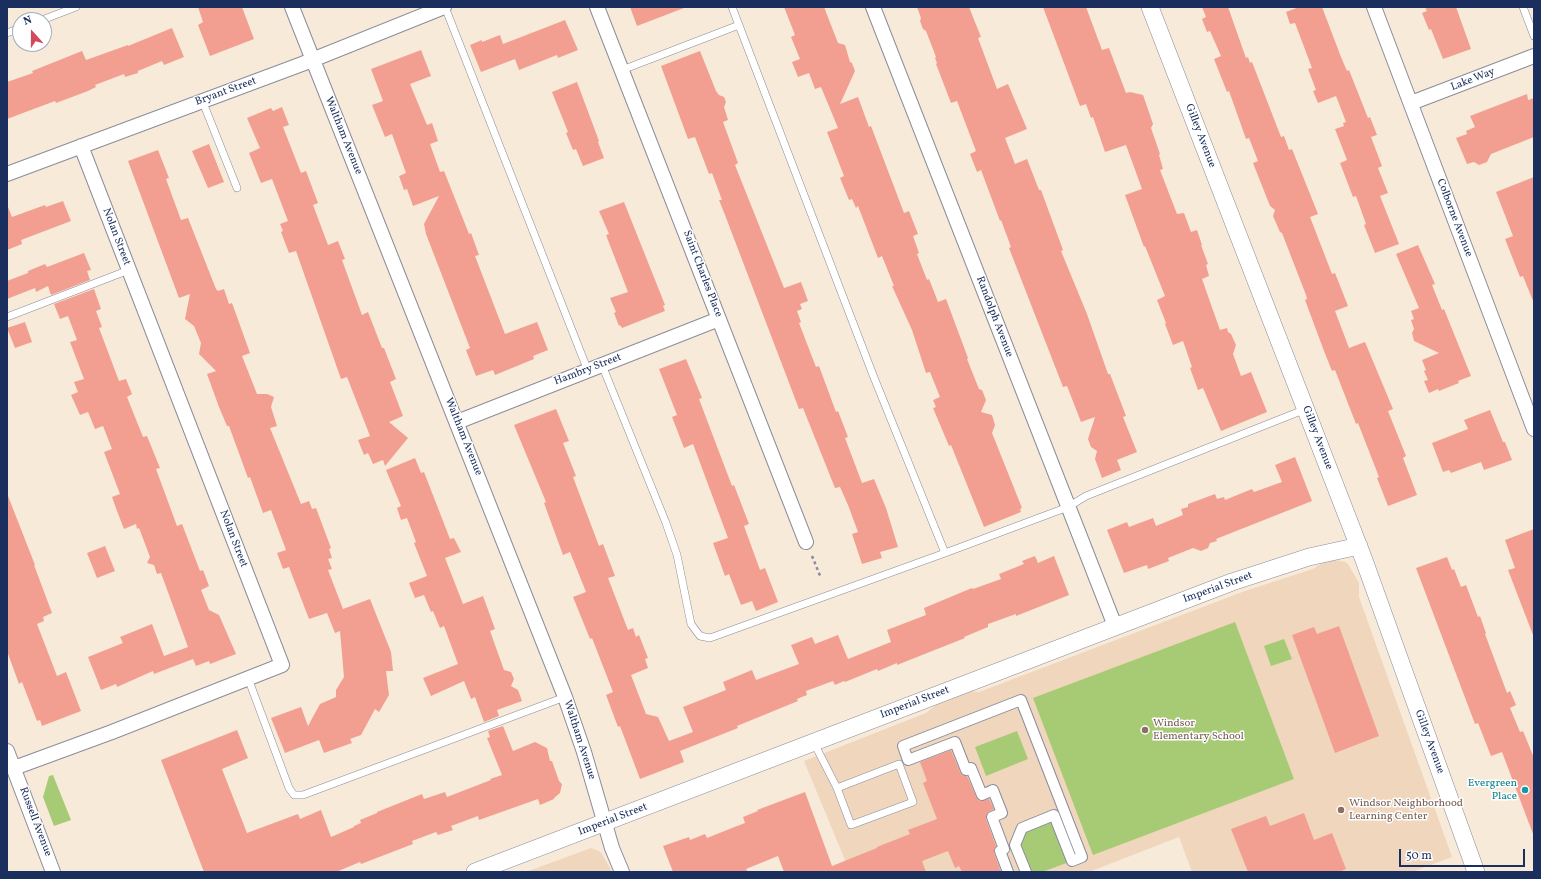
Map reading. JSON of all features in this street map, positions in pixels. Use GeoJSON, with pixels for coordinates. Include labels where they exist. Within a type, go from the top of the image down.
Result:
{"type":"FeatureCollection","features":[{"type":"Feature","properties":{"kind":"street","name":"Waltham Avenue"},"geometry":{"type":"LineString","coordinates":[[292,7],[314,59],[565,698],[584,752],[612,848],[622,872]]}},
{"type":"Feature","properties":{"kind":"street","name":"Bryant Street"},"geometry":{"type":"LineString","coordinates":[[7,174],[314,59],[444,7]]}},
{"type":"Feature","properties":{"kind":"street","name":"Saint Charles Place"},"geometry":{"type":"LineString","coordinates":[[597,7],[806,542]]}},
{"type":"Feature","properties":{"kind":"street","name":"Randolph Avenue"},"geometry":{"type":"LineString","coordinates":[[873,7],[1115,626]]}},
{"type":"Feature","properties":{"kind":"street","name":"Gilley Avenue"},"geometry":{"type":"LineString","coordinates":[[1150,7],[1359,546],[1476,872]]}},
{"type":"Feature","properties":{"kind":"street","name":"Colborne Avenue"},"geometry":{"type":"LineString","coordinates":[[1374,7],[1534,429]]}},
{"type":"Feature","properties":{"kind":"street","name":"Lake Way"},"geometry":{"type":"LineString","coordinates":[[1411,103],[1534,56]]}},
{"type":"Feature","properties":{"kind":"street","name":"Nolan Street"},"geometry":{"type":"LineString","coordinates":[[14,768],[112,732],[282,665],[81,146]]}},
{"type":"Feature","properties":{"kind":"street","name":"Hambry Street"},"geometry":{"type":"LineString","coordinates":[[457,422],[719,319]]}},
{"type":"Feature","properties":{"kind":"street","name":"Imperial Street"},"geometry":{"type":"LineString","coordinates":[[475,872],[1115,626],[1270,569],[1309,557],[1359,546]]}},
{"type":"Feature","properties":{"kind":"street"},"geometry":{"type":"LineString","coordinates":[[1008,872],[1000,851],[1004,849],[992,817],[1002,813],[993,790],[982,795],[971,768],[966,770],[955,742],[908,760],[903,746],[1021,700],[1082,857],[1072,861],[1054,815],[1022,828],[1015,845],[1026,872]]}},
{"type":"Feature","properties":{"kind":"street","name":"Russell Avenue"},"geometry":{"type":"LineString","coordinates":[[7,750],[53,872]]}},
{"type":"Feature","properties":{"kind":"lane"},"geometry":{"type":"LineString","coordinates":[[52,16],[76,7]]}},
{"type":"Feature","properties":{"kind":"lane"},"geometry":{"type":"LineString","coordinates":[[444,7],[588,371]]}},
{"type":"Feature","properties":{"kind":"lane"},"geometry":{"type":"LineString","coordinates":[[732,7],[870,368],[945,553]]}},
{"type":"Feature","properties":{"kind":"lane"},"geometry":{"type":"LineString","coordinates":[[1522,7],[1534,36]]}},
{"type":"Feature","properties":{"kind":"lane"},"geometry":{"type":"LineString","coordinates":[[622,70],[739,25]]}},
{"type":"Feature","properties":{"kind":"lane"},"geometry":{"type":"LineString","coordinates":[[202,100],[237,188]]}},
{"type":"Feature","properties":{"kind":"lane"},"geometry":{"type":"LineString","coordinates":[[7,317],[129,270]]}},
{"type":"Feature","properties":{"kind":"lane"},"geometry":{"type":"LineString","coordinates":[[602,365],[666,523],[677,555],[691,624],[700,636],[710,638],[1068,507],[1086,496],[1307,409]]}},
{"type":"Feature","properties":{"kind":"lane"},"geometry":{"type":"LineString","coordinates":[[248,678],[289,788],[294,795],[303,795],[565,698]]}},
{"type":"Feature","properties":{"kind":"lane"},"geometry":{"type":"LineString","coordinates":[[814,742],[837,788],[851,825],[913,802],[899,764],[837,788]]}},
{"type":"Feature","properties":{"kind":"path"},"geometry":{"type":"LineString","coordinates":[[816,566],[821,578]]}},
{"type":"Feature","properties":{"kind":"shaded area","name":"Windsor Elementary School"},"geometry":{"type":"Polygon","coordinates":[[[1335,560],[1348,564],[1359,583],[1359,597],[1452,857],[1412,872],[1192,872],[1179,837],[1089,872],[850,872],[804,761],[926,713],[938,703],[969,691],[979,692],[1245,591],[1313,569],[1324,562],[1335,560]]]}},
{"type":"Feature","properties":{"kind":"shaded area"},"geometry":{"type":"Polygon","coordinates":[[[591,848],[602,854],[612,872],[526,872],[591,848]]]}},
{"type":"Feature","properties":{"kind":"green space"},"geometry":{"type":"Polygon","coordinates":[[[1235,622],[1294,779],[1093,855],[1033,698],[1235,622]]]}},
{"type":"Feature","properties":{"kind":"green space"},"geometry":{"type":"Polygon","coordinates":[[[1284,639],[1292,659],[1271,666],[1264,646],[1284,639]]]}},
{"type":"Feature","properties":{"kind":"green space"},"geometry":{"type":"Polygon","coordinates":[[[1017,731],[1028,759],[986,776],[975,747],[1017,731]]]}},
{"type":"Feature","properties":{"kind":"green space"},"geometry":{"type":"Polygon","coordinates":[[[53,775],[71,820],[54,826],[43,797],[49,776],[53,775]]]}},
{"type":"Feature","properties":{"kind":"green space"},"geometry":{"type":"Polygon","coordinates":[[[1054,815],[1072,861],[1042,872],[1026,872],[1015,845],[1022,828],[1054,815]]]}},
{"type":"Feature","properties":{"kind":"building"},"geometry":{"type":"Polygon","coordinates":[[[198,7],[242,7],[254,39],[210,56],[198,25],[203,22],[198,7]]]}},
{"type":"Feature","properties":{"kind":"building"},"geometry":{"type":"Polygon","coordinates":[[[630,7],[684,7],[684,8],[637,26],[630,7]]]}},
{"type":"Feature","properties":{"kind":"building"},"geometry":{"type":"Polygon","coordinates":[[[784,7],[824,7],[838,43],[845,45],[850,62],[852,63],[855,71],[840,104],[858,97],[869,127],[871,126],[904,213],[909,211],[918,234],[913,236],[919,253],[917,254],[927,280],[929,279],[938,302],[946,299],[968,358],[967,359],[979,389],[982,390],[986,400],[981,412],[992,415],[995,425],[992,433],[1022,508],[1020,509],[1021,512],[984,527],[951,445],[949,446],[933,408],[936,407],[933,400],[940,397],[930,372],[926,373],[912,330],[892,286],[894,286],[882,256],[878,258],[858,206],[856,208],[852,199],[849,200],[840,178],[844,176],[827,132],[838,128],[821,87],[815,89],[809,73],[798,77],[792,62],[800,59],[791,37],[795,35],[784,7]]]}},
{"type":"Feature","properties":{"kind":"building"},"geometry":{"type":"Polygon","coordinates":[[[917,7],[969,7],[981,37],[978,38],[997,89],[1008,84],[1027,129],[1005,138],[1015,164],[1027,159],[1039,190],[1041,190],[1063,250],[1061,251],[1087,314],[1108,374],[1110,374],[1126,416],[1123,417],[1137,452],[1117,460],[1121,470],[1102,478],[1095,459],[1097,451],[1091,447],[1088,439],[1095,417],[1081,422],[1067,386],[1063,387],[1009,248],[1011,247],[1001,220],[1000,221],[981,170],[977,172],[970,154],[976,151],[957,101],[951,103],[936,64],[936,57],[926,31],[923,29],[920,21],[921,18],[917,7]]]}},
{"type":"Feature","properties":{"kind":"building"},"geometry":{"type":"Polygon","coordinates":[[[1043,7],[1086,7],[1102,50],[1109,48],[1126,93],[1130,92],[1143,95],[1153,124],[1151,128],[1160,154],[1163,169],[1160,170],[1177,214],[1184,213],[1191,232],[1197,230],[1202,245],[1208,264],[1206,265],[1209,276],[1202,279],[1220,330],[1227,328],[1228,332],[1231,334],[1236,345],[1233,354],[1241,376],[1251,372],[1267,412],[1221,431],[1203,388],[1198,390],[1190,368],[1192,367],[1183,341],[1173,345],[1157,300],[1165,296],[1145,246],[1144,247],[1125,195],[1142,189],[1126,145],[1105,152],[1093,117],[1091,118],[1086,104],[1080,106],[1043,7]]]}},
{"type":"Feature","properties":{"kind":"building"},"geometry":{"type":"Polygon","coordinates":[[[1202,7],[1228,7],[1246,58],[1248,57],[1250,63],[1252,62],[1281,137],[1284,136],[1289,150],[1292,149],[1318,214],[1310,217],[1332,274],[1335,273],[1348,306],[1335,311],[1349,348],[1365,342],[1393,409],[1388,411],[1406,456],[1403,458],[1417,495],[1388,506],[1377,478],[1379,477],[1358,423],[1356,424],[1335,370],[1332,371],[1324,351],[1305,300],[1307,299],[1306,295],[1282,233],[1280,232],[1273,216],[1275,210],[1270,206],[1253,163],[1258,161],[1249,138],[1246,139],[1229,91],[1227,92],[1214,59],[1221,56],[1210,31],[1207,32],[1202,19],[1206,17],[1202,7]]]}},
{"type":"Feature","properties":{"kind":"building"},"geometry":{"type":"Polygon","coordinates":[[[1299,7],[1322,7],[1347,71],[1349,70],[1368,118],[1370,117],[1377,135],[1371,137],[1382,166],[1378,168],[1388,193],[1380,196],[1399,244],[1375,253],[1364,225],[1366,224],[1356,196],[1353,197],[1340,163],[1347,160],[1335,129],[1344,126],[1343,123],[1346,122],[1336,96],[1318,103],[1313,91],[1316,90],[1308,69],[1312,68],[1295,23],[1290,24],[1286,12],[1299,7]]]}},
{"type":"Feature","properties":{"kind":"building"},"geometry":{"type":"Polygon","coordinates":[[[1425,7],[1456,7],[1471,49],[1443,59],[1431,29],[1429,30],[1422,13],[1427,11],[1425,7]]]}},
{"type":"Feature","properties":{"kind":"building"},"geometry":{"type":"Polygon","coordinates":[[[565,20],[578,50],[558,58],[557,55],[519,70],[515,59],[481,72],[470,45],[500,35],[503,44],[565,20]]]}},
{"type":"Feature","properties":{"kind":"building"},"geometry":{"type":"Polygon","coordinates":[[[172,28],[184,57],[164,65],[162,61],[138,71],[138,73],[125,77],[124,74],[95,85],[96,87],[88,91],[56,103],[55,101],[7,119],[7,82],[33,73],[32,71],[82,51],[86,60],[128,46],[172,28]]]}},
{"type":"Feature","properties":{"kind":"building"},"geometry":{"type":"Polygon","coordinates":[[[421,50],[431,76],[410,84],[427,125],[432,123],[438,141],[430,144],[440,172],[444,171],[469,234],[471,233],[479,255],[475,256],[505,334],[537,322],[548,350],[533,356],[534,359],[495,375],[493,370],[476,376],[466,350],[470,348],[426,234],[424,224],[439,196],[413,206],[407,189],[404,190],[399,176],[406,173],[392,134],[385,137],[372,105],[383,101],[371,69],[421,50]]]}},
{"type":"Feature","properties":{"kind":"building"},"geometry":{"type":"Polygon","coordinates":[[[700,51],[716,91],[719,95],[724,97],[726,102],[724,107],[728,120],[723,122],[738,163],[735,165],[784,288],[801,282],[808,301],[800,304],[802,309],[797,311],[801,322],[799,323],[816,367],[819,366],[836,412],[838,411],[848,437],[845,438],[862,483],[874,479],[886,508],[898,547],[880,552],[882,558],[862,564],[852,534],[858,532],[848,505],[840,487],[835,488],[803,408],[799,409],[719,200],[722,200],[712,173],[709,174],[695,137],[688,139],[661,66],[700,51]]]}},
{"type":"Feature","properties":{"kind":"building"},"geometry":{"type":"Polygon","coordinates":[[[577,82],[604,158],[583,166],[576,149],[573,150],[566,133],[568,132],[552,92],[577,82]]]}},
{"type":"Feature","properties":{"kind":"building"},"geometry":{"type":"Polygon","coordinates":[[[1527,94],[1528,100],[1534,98],[1534,137],[1491,154],[1487,162],[1479,165],[1474,162],[1467,164],[1456,138],[1467,134],[1466,131],[1475,127],[1470,116],[1527,94]]]}},
{"type":"Feature","properties":{"kind":"building"},"geometry":{"type":"Polygon","coordinates":[[[282,107],[289,125],[283,127],[301,173],[306,171],[318,203],[313,205],[328,245],[338,241],[345,259],[342,260],[362,315],[368,312],[396,379],[390,382],[403,416],[389,422],[408,438],[385,466],[383,460],[373,464],[368,453],[364,455],[358,440],[370,436],[347,377],[341,379],[296,251],[289,253],[281,232],[283,231],[280,224],[288,221],[272,179],[261,183],[249,153],[260,148],[247,118],[271,108],[273,111],[282,107]]]}},
{"type":"Feature","properties":{"kind":"building"},"geometry":{"type":"Polygon","coordinates":[[[209,144],[224,182],[208,188],[192,151],[209,144]]]}},
{"type":"Feature","properties":{"kind":"building"},"geometry":{"type":"Polygon","coordinates":[[[158,150],[169,178],[166,179],[181,220],[188,218],[216,289],[218,291],[224,289],[229,304],[232,303],[250,353],[242,356],[257,394],[267,394],[274,397],[271,407],[277,426],[270,428],[301,504],[309,501],[312,509],[316,508],[331,548],[329,549],[332,558],[328,559],[332,569],[328,570],[343,609],[370,599],[391,652],[393,671],[386,671],[389,695],[379,712],[375,709],[361,735],[350,739],[352,743],[324,753],[319,740],[285,753],[271,718],[301,707],[308,726],[320,704],[336,697],[336,690],[344,677],[340,631],[335,633],[327,613],[309,619],[289,567],[283,569],[277,553],[286,550],[271,510],[263,513],[250,477],[248,478],[229,426],[227,426],[207,374],[216,371],[199,354],[201,343],[194,326],[185,319],[190,294],[179,298],[128,161],[158,150]]]}},
{"type":"Feature","properties":{"kind":"building"},"geometry":{"type":"Polygon","coordinates":[[[1534,177],[1533,301],[1523,276],[1520,277],[1505,239],[1513,236],[1496,192],[1534,177]]]}},
{"type":"Feature","properties":{"kind":"building"},"geometry":{"type":"Polygon","coordinates":[[[63,201],[71,221],[21,240],[22,244],[7,250],[8,207],[12,217],[45,205],[46,207],[63,201]]]}},
{"type":"Feature","properties":{"kind":"building"},"geometry":{"type":"Polygon","coordinates":[[[624,202],[665,305],[663,306],[665,311],[622,328],[620,325],[619,326],[614,313],[616,312],[610,298],[628,292],[606,235],[609,234],[599,211],[624,202]]]}},
{"type":"Feature","properties":{"kind":"building"},"geometry":{"type":"Polygon","coordinates":[[[1418,245],[1435,284],[1432,285],[1442,310],[1444,309],[1471,376],[1458,381],[1459,383],[1439,391],[1438,389],[1429,393],[1424,381],[1428,380],[1424,371],[1426,370],[1422,360],[1439,353],[1414,341],[1412,333],[1414,329],[1411,320],[1414,319],[1411,311],[1419,308],[1396,254],[1418,245]]]}},
{"type":"Feature","properties":{"kind":"building"},"geometry":{"type":"Polygon","coordinates":[[[84,253],[91,270],[87,271],[90,280],[51,295],[48,286],[36,292],[35,288],[7,299],[7,281],[28,273],[28,271],[45,264],[47,267],[84,253]]]}},
{"type":"Feature","properties":{"kind":"building"},"geometry":{"type":"Polygon","coordinates":[[[94,289],[101,309],[96,311],[102,327],[99,328],[119,381],[126,379],[132,394],[127,397],[143,437],[147,436],[160,468],[156,469],[177,526],[182,524],[200,571],[203,570],[209,586],[201,590],[209,610],[219,615],[236,654],[210,664],[209,661],[196,666],[193,659],[154,674],[153,671],[117,687],[116,684],[101,690],[88,657],[123,643],[120,637],[152,624],[164,656],[188,647],[161,573],[157,574],[154,565],[147,563],[150,557],[139,528],[137,529],[136,524],[124,529],[117,511],[112,497],[120,494],[104,452],[112,449],[103,426],[95,429],[88,412],[80,415],[71,395],[78,392],[74,382],[84,379],[70,342],[77,340],[68,316],[60,319],[54,304],[94,289]]]}},
{"type":"Feature","properties":{"kind":"building"},"geometry":{"type":"Polygon","coordinates":[[[25,322],[32,342],[15,348],[7,328],[25,322]]]}},
{"type":"Feature","properties":{"kind":"building"},"geometry":{"type":"Polygon","coordinates":[[[686,359],[702,398],[699,399],[732,486],[734,485],[749,524],[744,526],[760,570],[765,568],[778,602],[756,611],[752,601],[741,605],[729,574],[725,576],[713,543],[728,538],[693,444],[684,448],[672,417],[677,415],[659,369],[686,359]]]}},
{"type":"Feature","properties":{"kind":"building"},"geometry":{"type":"Polygon","coordinates":[[[556,409],[569,441],[563,443],[576,476],[573,477],[599,546],[603,544],[615,576],[608,578],[628,630],[633,628],[636,637],[639,635],[648,658],[645,659],[648,668],[631,675],[646,714],[658,717],[669,741],[693,732],[683,707],[726,690],[723,682],[752,670],[756,680],[799,664],[791,645],[812,637],[815,644],[838,635],[848,659],[891,642],[887,630],[926,615],[924,608],[972,588],[973,589],[1001,579],[999,574],[1024,564],[1022,561],[1035,556],[1038,563],[1054,556],[1069,595],[1016,616],[1016,614],[988,624],[988,627],[964,637],[965,638],[897,665],[897,663],[878,671],[877,669],[835,685],[833,681],[806,691],[807,695],[797,699],[798,701],[737,726],[738,728],[680,751],[684,762],[640,779],[620,726],[618,727],[606,695],[613,692],[592,638],[590,639],[573,597],[586,592],[570,552],[563,555],[544,503],[546,502],[514,425],[556,409]]]}},
{"type":"Feature","properties":{"kind":"building"},"geometry":{"type":"Polygon","coordinates":[[[1490,410],[1512,460],[1484,470],[1481,462],[1451,473],[1449,470],[1443,472],[1432,443],[1468,429],[1464,420],[1490,410]]]}},
{"type":"Feature","properties":{"kind":"building"},"geometry":{"type":"Polygon","coordinates":[[[1295,457],[1312,501],[1216,539],[1217,541],[1210,543],[1208,548],[1201,551],[1193,548],[1168,558],[1169,561],[1148,569],[1147,565],[1124,573],[1107,530],[1127,522],[1129,527],[1153,518],[1156,526],[1183,515],[1181,509],[1188,507],[1188,504],[1215,494],[1217,499],[1224,497],[1225,500],[1252,489],[1254,492],[1282,482],[1275,465],[1295,457]]]}},
{"type":"Feature","properties":{"kind":"building"},"geometry":{"type":"Polygon","coordinates":[[[415,458],[421,473],[424,472],[450,539],[454,538],[461,552],[445,558],[463,604],[483,596],[495,629],[490,631],[504,670],[511,672],[514,679],[511,686],[518,690],[522,701],[497,710],[499,716],[484,722],[475,697],[471,699],[464,681],[431,696],[423,678],[458,664],[444,626],[440,628],[424,595],[415,598],[409,583],[427,576],[414,543],[416,542],[407,518],[401,520],[397,508],[401,506],[386,470],[415,458]]]}},
{"type":"Feature","properties":{"kind":"building"},"geometry":{"type":"Polygon","coordinates":[[[8,496],[52,613],[43,617],[44,621],[37,624],[57,676],[66,672],[81,711],[42,726],[40,720],[37,721],[22,682],[19,684],[7,651],[8,496]]]}},
{"type":"Feature","properties":{"kind":"building"},"geometry":{"type":"Polygon","coordinates":[[[1534,529],[1533,635],[1508,570],[1515,568],[1505,540],[1534,529]]]}},
{"type":"Feature","properties":{"kind":"building"},"geometry":{"type":"Polygon","coordinates":[[[105,546],[115,571],[97,578],[87,553],[105,546]]]}},
{"type":"Feature","properties":{"kind":"building"},"geometry":{"type":"Polygon","coordinates":[[[1447,557],[1452,570],[1454,569],[1461,587],[1466,585],[1478,617],[1480,616],[1486,633],[1485,634],[1507,693],[1510,691],[1516,705],[1510,708],[1520,732],[1523,731],[1534,758],[1534,834],[1502,752],[1491,756],[1478,723],[1475,724],[1416,568],[1447,557]]]}},
{"type":"Feature","properties":{"kind":"building"},"geometry":{"type":"Polygon","coordinates":[[[1339,626],[1379,736],[1335,753],[1292,635],[1314,627],[1317,634],[1339,626]]]}},
{"type":"Feature","properties":{"kind":"building"},"geometry":{"type":"Polygon","coordinates":[[[503,726],[513,751],[535,742],[547,748],[550,761],[552,761],[559,781],[562,784],[560,793],[554,799],[540,805],[538,799],[479,820],[478,816],[451,826],[453,830],[438,835],[436,832],[412,841],[413,844],[336,872],[204,872],[161,760],[237,730],[248,758],[222,769],[247,833],[298,814],[300,819],[321,810],[331,837],[361,823],[360,820],[422,794],[424,799],[445,792],[447,797],[502,775],[487,738],[490,737],[488,731],[503,726]]]}},
{"type":"Feature","properties":{"kind":"building"},"geometry":{"type":"Polygon","coordinates":[[[951,750],[960,772],[962,775],[967,776],[978,800],[982,801],[989,799],[994,809],[987,813],[986,819],[996,846],[994,853],[1001,872],[962,872],[959,866],[955,868],[948,851],[922,861],[926,872],[784,872],[778,856],[746,869],[748,872],[673,872],[663,846],[689,837],[690,840],[705,834],[707,838],[745,823],[743,817],[758,811],[757,810],[805,792],[832,866],[910,834],[908,830],[937,819],[923,783],[927,781],[920,762],[951,750]]]}},
{"type":"Feature","properties":{"kind":"building"},"geometry":{"type":"Polygon","coordinates":[[[1304,813],[1314,840],[1332,833],[1346,869],[1339,872],[1248,872],[1231,829],[1266,816],[1270,826],[1304,813]]]}},
{"type":"Feature","properties":{"kind":"place","name":"Windsor Elementary School"},"geometry":{"type":"Point","coordinates":[1145,730]}},
{"type":"Feature","properties":{"kind":"place","name":"Evergreen Place"},"geometry":{"type":"Point","coordinates":[1525,790]}},
{"type":"Feature","properties":{"kind":"place","name":"Windsor Neighborhood Learning Center"},"geometry":{"type":"Point","coordinates":[1341,810]}}]}
